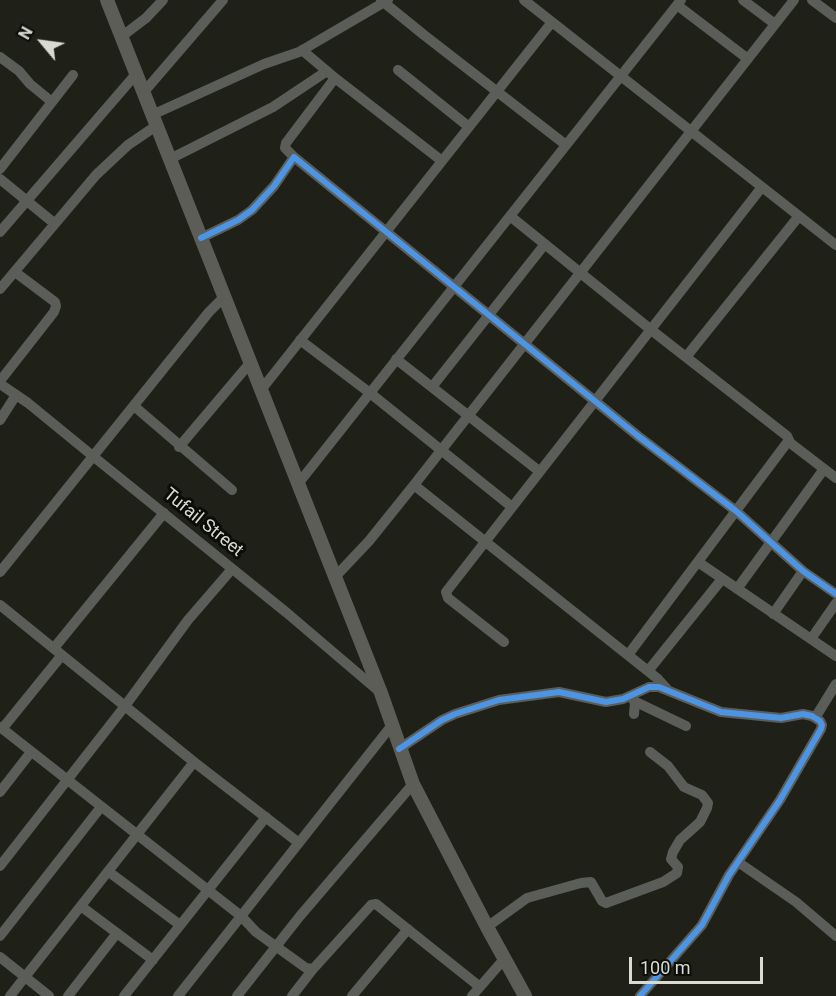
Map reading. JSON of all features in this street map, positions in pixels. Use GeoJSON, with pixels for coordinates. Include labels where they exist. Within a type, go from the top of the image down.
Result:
{"type":"FeatureCollection","features":[{"type":"Feature","properties":{"kind":"main road"},"geometry":{"type":"LineString","coordinates":[[107,0],[381,693],[413,784],[525,996]]}},
{"type":"Feature","properties":{"kind":"street"},"geometry":{"type":"LineString","coordinates":[[121,36],[146,18],[163,0]]}},
{"type":"Feature","properties":{"kind":"street"},"geometry":{"type":"LineString","coordinates":[[143,93],[223,0]]}},
{"type":"Feature","properties":{"kind":"street"},"geometry":{"type":"LineString","coordinates":[[524,0],[836,245]]}},
{"type":"Feature","properties":{"kind":"street"},"geometry":{"type":"LineString","coordinates":[[743,0],[775,24]]}},
{"type":"Feature","properties":{"kind":"street"},"geometry":{"type":"LineString","coordinates":[[334,576],[369,541],[414,485],[794,0]]}},
{"type":"Feature","properties":{"kind":"street"},"geometry":{"type":"LineString","coordinates":[[812,0],[836,18]]}},
{"type":"Feature","properties":{"kind":"street"},"geometry":{"type":"LineString","coordinates":[[0,289],[96,174],[154,120],[264,64],[302,50],[384,1],[424,35],[566,145]]}},
{"type":"Feature","properties":{"kind":"street"},"geometry":{"type":"LineString","coordinates":[[298,484],[679,3],[748,59]]}},
{"type":"Feature","properties":{"kind":"street"},"geometry":{"type":"LineString","coordinates":[[261,390],[552,22]]}},
{"type":"Feature","properties":{"kind":"street"},"geometry":{"type":"LineString","coordinates":[[302,50],[442,161]]}},
{"type":"Feature","properties":{"kind":"street"},"geometry":{"type":"LineString","coordinates":[[0,57],[19,71],[30,84],[52,102]]}},
{"type":"Feature","properties":{"kind":"street"},"geometry":{"type":"LineString","coordinates":[[398,70],[469,127]]}},
{"type":"Feature","properties":{"kind":"street"},"geometry":{"type":"LineString","coordinates":[[0,232],[136,74]]}},
{"type":"Feature","properties":{"kind":"street"},"geometry":{"type":"LineString","coordinates":[[0,169],[73,75]]}},
{"type":"Feature","properties":{"kind":"street"},"geometry":{"type":"LineString","coordinates":[[331,75],[286,143],[285,148],[385,233],[594,401],[736,511],[803,571],[836,594]]}},
{"type":"Feature","properties":{"kind":"street"},"geometry":{"type":"LineString","coordinates":[[170,159],[331,75]]}},
{"type":"Feature","properties":{"kind":"street"},"geometry":{"type":"LineString","coordinates":[[201,238],[238,220],[252,210],[274,186],[294,157]]}},
{"type":"Feature","properties":{"kind":"street"},"geometry":{"type":"LineString","coordinates":[[0,179],[54,223]]}},
{"type":"Feature","properties":{"kind":"street"},"geometry":{"type":"LineString","coordinates":[[504,642],[446,595],[485,541],[762,187]]}},
{"type":"Feature","properties":{"kind":"street"},"geometry":{"type":"LineString","coordinates":[[510,216],[787,436],[789,442],[836,478]]}},
{"type":"Feature","properties":{"kind":"street"},"geometry":{"type":"LineString","coordinates":[[686,357],[799,216]]}},
{"type":"Feature","properties":{"kind":"street"},"geometry":{"type":"LineString","coordinates":[[432,387],[545,244]]}},
{"type":"Feature","properties":{"kind":"street"},"geometry":{"type":"LineString","coordinates":[[0,382],[54,312],[56,306],[55,302],[15,272]]}},
{"type":"Feature","properties":{"kind":"street"},"geometry":{"type":"LineString","coordinates":[[0,572],[209,312],[224,297]]}},
{"type":"Feature","properties":{"kind":"street"},"geometry":{"type":"LineString","coordinates":[[300,340],[512,507]]}},
{"type":"Feature","properties":{"kind":"street"},"geometry":{"type":"LineString","coordinates":[[396,359],[540,471]]}},
{"type":"Feature","properties":{"kind":"street"},"geometry":{"type":"LineString","coordinates":[[179,447],[250,363]]}},
{"type":"Feature","properties":{"kind":"street","name":"Tufail Street"},"geometry":{"type":"LineString","coordinates":[[0,382],[164,513],[381,693]]}},
{"type":"Feature","properties":{"kind":"street"},"geometry":{"type":"LineString","coordinates":[[0,420],[16,395]]}},
{"type":"Feature","properties":{"kind":"street"},"geometry":{"type":"LineString","coordinates":[[134,406],[179,447],[232,490]]}},
{"type":"Feature","properties":{"kind":"street"},"geometry":{"type":"LineString","coordinates":[[628,655],[789,442]]}},
{"type":"Feature","properties":{"kind":"street"},"geometry":{"type":"LineString","coordinates":[[737,589],[824,469]]}},
{"type":"Feature","properties":{"kind":"street"},"geometry":{"type":"LineString","coordinates":[[414,485],[648,671],[668,690]]}},
{"type":"Feature","properties":{"kind":"street"},"geometry":{"type":"LineString","coordinates":[[164,513],[1,728],[241,916],[256,932],[306,968],[313,969]]}},
{"type":"Feature","properties":{"kind":"street"},"geometry":{"type":"LineString","coordinates":[[698,562],[836,656]]}},
{"type":"Feature","properties":{"kind":"street"},"geometry":{"type":"LineString","coordinates":[[0,866],[68,781],[188,620],[232,569]]}},
{"type":"Feature","properties":{"kind":"street"},"geometry":{"type":"LineString","coordinates":[[773,614],[803,571]]}},
{"type":"Feature","properties":{"kind":"street"},"geometry":{"type":"LineString","coordinates":[[648,671],[722,579]]}},
{"type":"Feature","properties":{"kind":"street"},"geometry":{"type":"LineString","coordinates":[[811,639],[836,603]]}},
{"type":"Feature","properties":{"kind":"street"},"geometry":{"type":"LineString","coordinates":[[0,605],[194,762],[299,843]]}},
{"type":"Feature","properties":{"kind":"street"},"geometry":{"type":"LineString","coordinates":[[815,718],[836,684]]}},
{"type":"Feature","properties":{"kind":"street"},"geometry":{"type":"LineString","coordinates":[[399,749],[442,720],[499,700],[559,692],[606,702],[632,698],[649,687],[659,687],[721,712],[781,718],[802,714],[815,718],[822,724],[780,800],[738,862],[702,925],[640,996]]}},
{"type":"Feature","properties":{"kind":"street"},"geometry":{"type":"LineString","coordinates":[[632,698],[634,714]]}},
{"type":"Feature","properties":{"kind":"street"},"geometry":{"type":"LineString","coordinates":[[632,698],[686,726]]}},
{"type":"Feature","properties":{"kind":"street"},"geometry":{"type":"LineString","coordinates":[[178,996],[392,725]]}},
{"type":"Feature","properties":{"kind":"street"},"geometry":{"type":"LineString","coordinates":[[0,792],[31,752]]}},
{"type":"Feature","properties":{"kind":"street"},"geometry":{"type":"LineString","coordinates":[[487,927],[527,898],[591,882],[602,901],[606,903],[663,882],[677,873],[678,867],[672,859],[673,852],[680,840],[700,822],[708,803],[702,795],[682,785],[668,766],[650,752]]}},
{"type":"Feature","properties":{"kind":"street"},"geometry":{"type":"LineString","coordinates":[[10,996],[194,762]]}},
{"type":"Feature","properties":{"kind":"street"},"geometry":{"type":"LineString","coordinates":[[237,996],[275,946],[413,784]]}},
{"type":"Feature","properties":{"kind":"street"},"geometry":{"type":"LineString","coordinates":[[0,936],[101,807]]}},
{"type":"Feature","properties":{"kind":"street"},"geometry":{"type":"LineString","coordinates":[[124,996],[266,817]]}},
{"type":"Feature","properties":{"kind":"street"},"geometry":{"type":"LineString","coordinates":[[738,862],[795,902],[836,936]]}},
{"type":"Feature","properties":{"kind":"street"},"geometry":{"type":"LineString","coordinates":[[109,872],[180,925]]}},
{"type":"Feature","properties":{"kind":"street"},"geometry":{"type":"LineString","coordinates":[[292,996],[313,969],[371,905],[378,905],[408,929],[476,992],[505,958]]}},
{"type":"Feature","properties":{"kind":"street"},"geometry":{"type":"LineString","coordinates":[[82,907],[153,960]]}},
{"type":"Feature","properties":{"kind":"street"},"geometry":{"type":"LineString","coordinates":[[352,996],[408,929]]}},
{"type":"Feature","properties":{"kind":"street"},"geometry":{"type":"LineString","coordinates":[[68,996],[117,933]]}},
{"type":"Feature","properties":{"kind":"street"},"geometry":{"type":"LineString","coordinates":[[0,957],[49,996]]}},
{"type":"Feature","properties":{"kind":"cycle path"},"geometry":{"type":"LineString","coordinates":[[201,238],[238,220],[252,210],[274,186],[294,157],[638,436],[736,511],[803,571],[836,594]]}},
{"type":"Feature","properties":{"kind":"cycle path"},"geometry":{"type":"LineString","coordinates":[[399,749],[442,720],[455,714],[499,700],[559,692],[606,702],[623,699],[649,687],[659,687],[721,712],[781,718],[803,714],[820,721],[821,729],[780,800],[729,875],[702,925],[640,996]]}}]}
